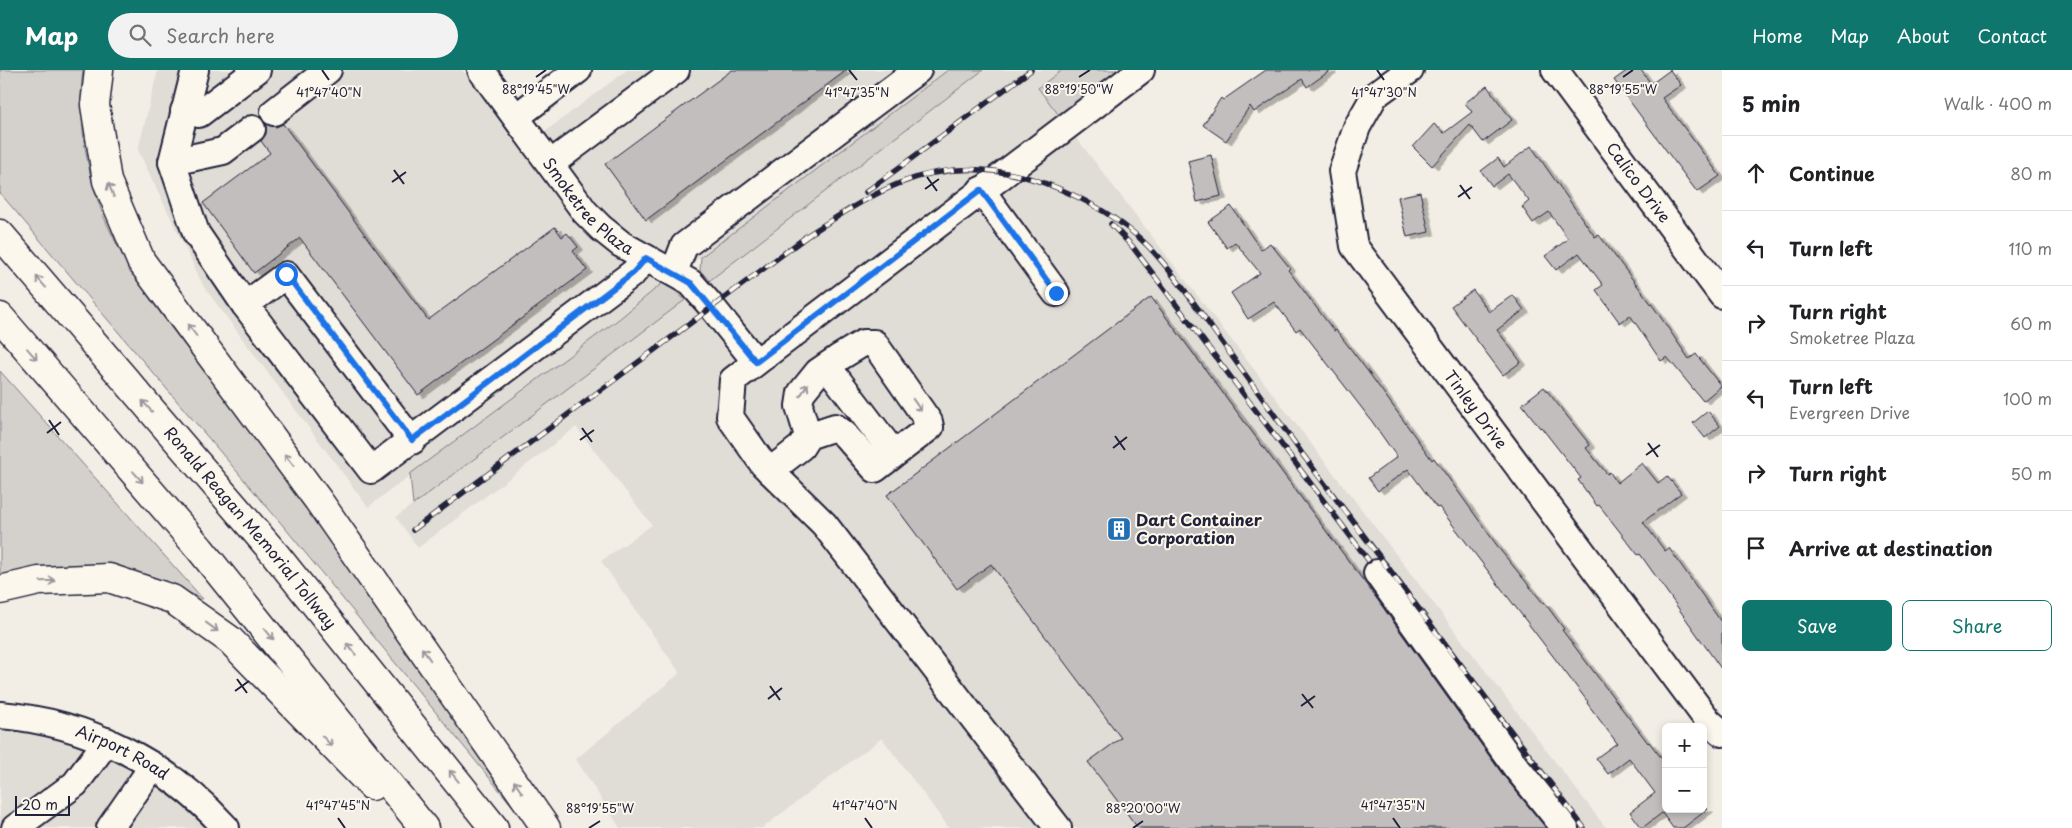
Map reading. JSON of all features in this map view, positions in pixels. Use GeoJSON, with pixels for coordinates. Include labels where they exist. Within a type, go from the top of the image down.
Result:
{"type":"FeatureCollection","features":[{"type":"Feature","properties":{"kind":"highway"},"geometry":{"type":"LineString","coordinates":[[99,70],[95,104],[107,181],[140,262],[318,500],[546,828]]}},
{"type":"Feature","properties":{"kind":"highway","name":"Ronald Reagan Memorial Tollway"},"geometry":{"type":"LineString","coordinates":[[0,234],[275,554],[494,828]]}},
{"type":"Feature","properties":{"kind":"highway"},"geometry":{"type":"LineString","coordinates":[[0,317],[200,548],[424,828]]}},
{"type":"Feature","properties":{"kind":"highway"},"geometry":{"type":"LineString","coordinates":[[0,590],[39,581],[109,578],[172,599],[230,640],[352,767],[415,828]]}},
{"type":"Feature","properties":{"kind":"street"},"geometry":{"type":"LineString","coordinates":[[195,70],[172,162],[196,233],[245,305],[371,470],[633,273],[646,258]]}},
{"type":"Feature","properties":{"kind":"street"},"geometry":{"type":"LineString","coordinates":[[184,111],[199,114],[257,70]]}},
{"type":"Feature","properties":{"kind":"street"},"geometry":{"type":"LineString","coordinates":[[274,112],[328,70]]}},
{"type":"Feature","properties":{"kind":"street","name":"Smoketree Plaza"},"geometry":{"type":"LineString","coordinates":[[481,70],[585,212],[621,244],[691,283],[756,362]]}},
{"type":"Feature","properties":{"kind":"street"},"geometry":{"type":"LineString","coordinates":[[516,117],[551,78],[578,70]]}},
{"type":"Feature","properties":{"kind":"street"},"geometry":{"type":"LineString","coordinates":[[550,164],[676,70]]}},
{"type":"Feature","properties":{"kind":"street"},"geometry":{"type":"LineString","coordinates":[[674,272],[684,246],[918,70]]}},
{"type":"Feature","properties":{"kind":"street"},"geometry":{"type":"LineString","coordinates":[[1058,828],[824,524],[763,464],[730,417],[732,380],[1141,70]]}},
{"type":"Feature","properties":{"kind":"street","name":"Tinley Drive"},"geometry":{"type":"LineString","coordinates":[[1410,70],[1375,95],[1357,127],[1342,171],[1354,246],[1710,722],[1722,734]]}},
{"type":"Feature","properties":{"kind":"street","name":"Calico Drive"},"geometry":{"type":"LineString","coordinates":[[1555,70],[1722,295]]}},
{"type":"Feature","properties":{"kind":"street"},"geometry":{"type":"LineString","coordinates":[[172,162],[223,151],[252,129]]}},
{"type":"Feature","properties":{"kind":"street"},"geometry":{"type":"LineString","coordinates":[[981,190],[1056,293]]}},
{"type":"Feature","properties":{"kind":"street"},"geometry":{"type":"LineString","coordinates":[[245,305],[286,274],[412,440]]}},
{"type":"Feature","properties":{"kind":"street"},"geometry":{"type":"LineString","coordinates":[[770,471],[801,447],[808,436],[835,427],[845,435],[875,469],[930,427],[929,422],[874,343],[863,343],[818,372],[800,393],[799,406],[808,436]]}},
{"type":"Feature","properties":{"kind":"street"},"geometry":{"type":"LineString","coordinates":[[827,366],[894,454]]}},
{"type":"Feature","properties":{"kind":"street"},"geometry":{"type":"LineString","coordinates":[[1377,573],[1515,766],[1565,828]]}},
{"type":"Feature","properties":{"kind":"street","name":"Airport Road"},"geometry":{"type":"LineString","coordinates":[[0,715],[48,722],[76,729],[130,752],[185,789],[226,828]]}},
{"type":"Feature","properties":{"kind":"street"},"geometry":{"type":"LineString","coordinates":[[16,828],[75,784],[107,741]]}},
{"type":"Feature","properties":{"kind":"street"},"geometry":{"type":"LineString","coordinates":[[110,828],[153,766]]}},
{"type":"Feature","properties":{"kind":"shaded area"},"geometry":{"type":"Polygon","coordinates":[[[0,70],[83,70],[81,108],[89,169],[100,207],[125,260],[158,311],[301,500],[518,806],[514,808],[285,528],[0,193],[0,70]]]}},
{"type":"Feature","properties":{"kind":"shaded area"},"geometry":{"type":"Polygon","coordinates":[[[158,70],[462,70],[522,149],[627,70],[948,70],[701,257],[665,281],[619,319],[368,507],[204,287],[138,150],[158,70]]]}},
{"type":"Feature","properties":{"kind":"shaded area"},"geometry":{"type":"Polygon","coordinates":[[[948,70],[983,70],[709,281],[700,270],[701,257],[948,70]]]}},
{"type":"Feature","properties":{"kind":"shaded area"},"geometry":{"type":"Polygon","coordinates":[[[983,70],[1062,70],[1038,88],[1606,828],[949,828],[882,738],[762,828],[620,828],[576,759],[680,673],[601,561],[652,525],[576,427],[418,548],[396,517],[685,300],[983,70]]]}},
{"type":"Feature","properties":{"kind":"shaded area"},"geometry":{"type":"Polygon","coordinates":[[[1062,70],[1126,70],[1062,119],[1038,88],[1062,70]]]}},
{"type":"Feature","properties":{"kind":"shaded area"},"geometry":{"type":"Polygon","coordinates":[[[665,281],[685,300],[413,505],[410,474],[619,319],[665,281]]]}},
{"type":"Feature","properties":{"kind":"shaded area"},"geometry":{"type":"Polygon","coordinates":[[[0,371],[203,599],[138,574],[86,565],[34,569],[0,576],[0,371]]]}},
{"type":"Feature","properties":{"kind":"shaded area"},"geometry":{"type":"Polygon","coordinates":[[[0,721],[89,735],[158,773],[209,828],[0,828],[0,721]]]}},
{"type":"Feature","properties":{"kind":"building"},"geometry":{"type":"Polygon","coordinates":[[[732,70],[847,70],[646,220],[605,164],[732,70]]]}},
{"type":"Feature","properties":{"kind":"building"},"geometry":{"type":"Polygon","coordinates":[[[1266,70],[1331,70],[1307,87],[1302,79],[1254,112],[1250,106],[1226,141],[1203,125],[1221,98],[1223,100],[1266,70]]]}},
{"type":"Feature","properties":{"kind":"building"},"geometry":{"type":"Polygon","coordinates":[[[1628,70],[1641,70],[1651,84],[1670,70],[1681,85],[1662,98],[1720,176],[1697,192],[1614,80],[1628,70]]]}},
{"type":"Feature","properties":{"kind":"building"},"geometry":{"type":"Polygon","coordinates":[[[1487,86],[1512,120],[1483,142],[1470,125],[1432,166],[1413,147],[1434,124],[1444,133],[1472,112],[1465,103],[1487,86]]]}},
{"type":"Feature","properties":{"kind":"building"},"geometry":{"type":"Polygon","coordinates":[[[266,124],[276,127],[283,124],[428,320],[555,227],[562,237],[567,233],[578,247],[573,251],[587,270],[418,395],[300,238],[254,273],[203,203],[270,153],[261,141],[266,134],[266,124]]]}},
{"type":"Feature","properties":{"kind":"building"},"geometry":{"type":"Polygon","coordinates":[[[1531,146],[1595,237],[1599,235],[1655,309],[1689,359],[1696,354],[1721,386],[1703,401],[1667,357],[1661,361],[1630,315],[1620,323],[1596,290],[1603,285],[1579,253],[1556,270],[1545,256],[1568,239],[1549,212],[1533,223],[1522,207],[1529,201],[1508,174],[1492,186],[1481,171],[1498,158],[1504,167],[1531,146]]]}},
{"type":"Feature","properties":{"kind":"building"},"geometry":{"type":"Polygon","coordinates":[[[1211,155],[1221,196],[1197,202],[1188,161],[1211,155]]]}},
{"type":"Feature","properties":{"kind":"building"},"geometry":{"type":"Polygon","coordinates":[[[1420,192],[1429,232],[1407,237],[1398,197],[1420,192]]]}},
{"type":"Feature","properties":{"kind":"building"},"geometry":{"type":"Polygon","coordinates":[[[1231,206],[1261,250],[1270,243],[1290,268],[1288,270],[1334,331],[1336,330],[1369,373],[1432,460],[1434,458],[1501,551],[1544,602],[1564,629],[1562,630],[1662,759],[1662,813],[1642,828],[1630,812],[1655,793],[1629,758],[1608,774],[1596,758],[1617,743],[1588,702],[1408,469],[1378,491],[1368,478],[1397,457],[1300,328],[1296,331],[1274,302],[1248,319],[1231,293],[1260,273],[1235,242],[1227,248],[1208,222],[1231,206]]]}},
{"type":"Feature","properties":{"kind":"building"},"geometry":{"type":"Polygon","coordinates":[[[1473,290],[1489,312],[1513,295],[1524,310],[1497,330],[1521,362],[1503,375],[1451,306],[1473,290]]]}},
{"type":"Feature","properties":{"kind":"building","name":"Dart Container Corporation"},"geometry":{"type":"Polygon","coordinates":[[[1151,297],[1377,599],[1503,775],[1546,828],[1138,828],[1088,762],[1121,738],[991,564],[957,589],[887,495],[1151,297]]]}},
{"type":"Feature","properties":{"kind":"building"},"geometry":{"type":"Polygon","coordinates":[[[1544,387],[1590,445],[1586,448],[1607,474],[1610,472],[1617,483],[1642,463],[1658,483],[1667,476],[1681,493],[1643,522],[1665,551],[1669,548],[1722,623],[1722,670],[1640,554],[1638,555],[1599,505],[1597,506],[1578,480],[1581,478],[1522,404],[1544,387]]]}},
{"type":"Feature","properties":{"kind":"building"},"geometry":{"type":"Polygon","coordinates":[[[1708,411],[1720,426],[1705,438],[1693,423],[1708,411]]]}},
{"type":"Feature","properties":{"kind":"building"},"geometry":{"type":"Polygon","coordinates":[[[1662,813],[1703,813],[1683,828],[1673,828],[1662,813]]]}},
{"type":"Feature","properties":{"kind":"railway"},"geometry":{"type":"LineString","coordinates":[[866,192],[1031,70]]}},
{"type":"Feature","properties":{"kind":"railway"},"geometry":{"type":"LineString","coordinates":[[805,237],[872,196],[894,186],[917,177],[966,169],[1014,174],[1056,187],[1096,207],[1132,231],[1164,263],[1180,283],[1303,455],[1584,828]]}},
{"type":"Feature","properties":{"kind":"railway"},"geometry":{"type":"LineString","coordinates":[[1111,224],[1132,246],[1369,561]]}},
{"type":"Feature","properties":{"kind":"railway"},"geometry":{"type":"LineString","coordinates":[[413,530],[810,234]]}},
{"type":"Feature","properties":{"kind":"place","name":"Dart Container Corporation"},"geometry":{"type":"Point","coordinates":[1119,529]}},
{"type":"Feature","properties":{"kind":"route"},"geometry":{"type":"LineString","coordinates":[[286,274],[412,440],[633,273],[646,258],[691,283],[756,362],[981,190],[1056,293]]}}]}
